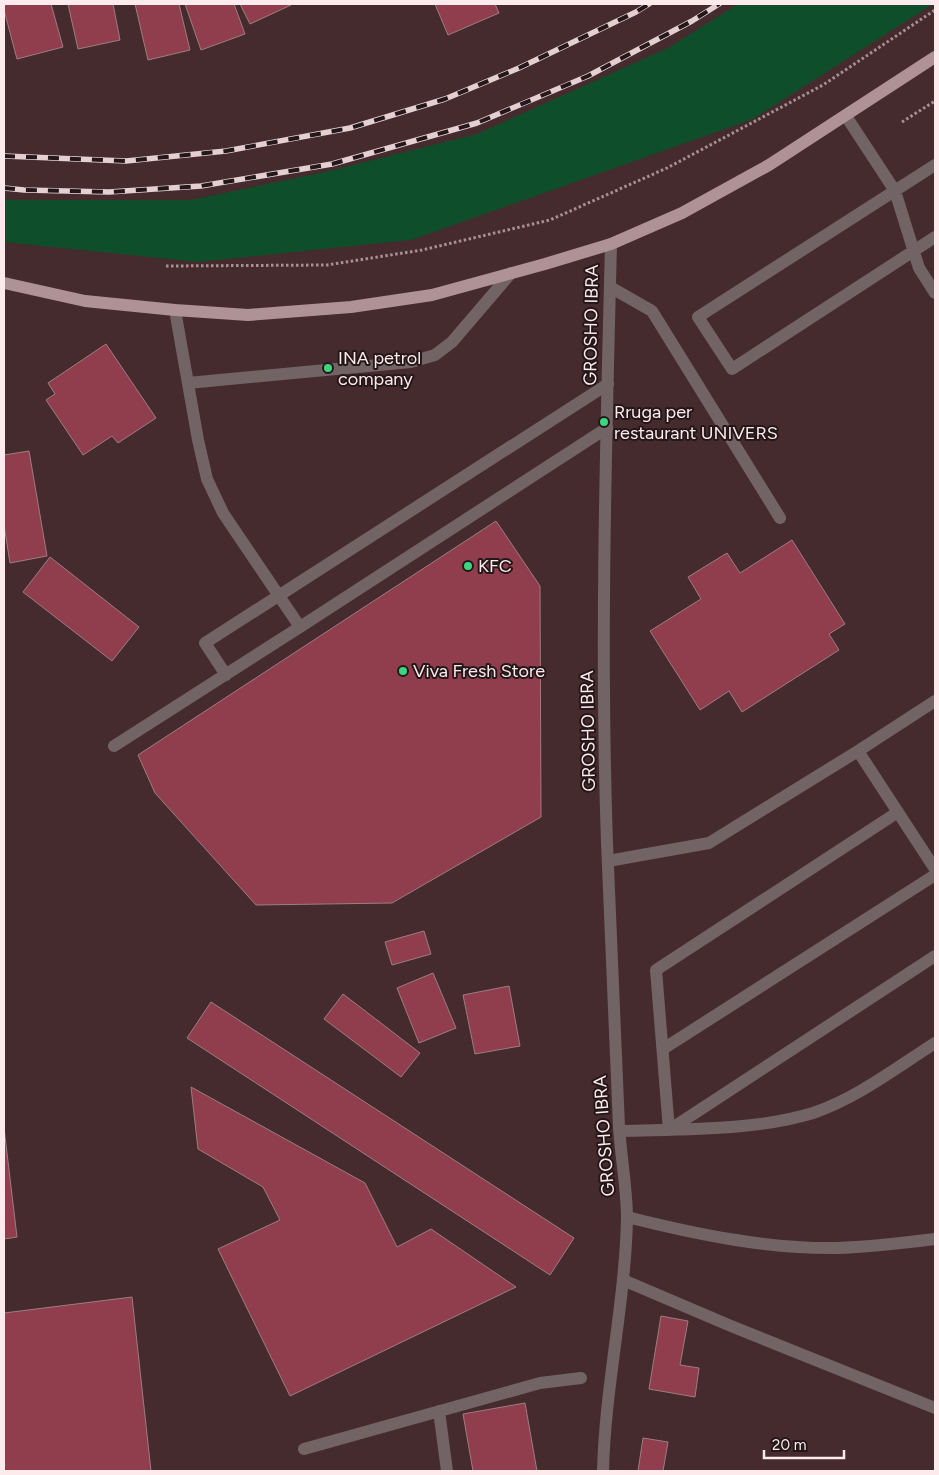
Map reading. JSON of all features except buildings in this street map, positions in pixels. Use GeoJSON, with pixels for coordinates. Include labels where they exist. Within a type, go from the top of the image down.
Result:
{"type":"FeatureCollection","features":[{"type":"Feature","properties":{"kind":"main road"},"geometry":{"type":"LineString","coordinates":[[4,283],[85,301],[248,315],[351,307],[432,295],[611,244],[682,213],[769,165],[935,57]]}},
{"type":"Feature","properties":{"kind":"street"},"geometry":{"type":"LineString","coordinates":[[846,116],[895,191],[919,268],[935,292]]}},
{"type":"Feature","properties":{"kind":"street"},"geometry":{"type":"LineString","coordinates":[[935,165],[698,317],[732,369],[935,237]]}},
{"type":"Feature","properties":{"kind":"street","name":"GROSHO IBRA"},"geometry":{"type":"LineString","coordinates":[[603,1471],[604,1438],[624,1280],[627,1217],[620,1131],[608,861],[604,667],[611,244]]}},
{"type":"Feature","properties":{"kind":"street"},"geometry":{"type":"LineString","coordinates":[[188,383],[411,362],[435,355],[452,342],[511,273]]}},
{"type":"Feature","properties":{"kind":"street"},"geometry":{"type":"LineString","coordinates":[[610,287],[652,311],[780,518]]}},
{"type":"Feature","properties":{"kind":"street"},"geometry":{"type":"LineString","coordinates":[[175,310],[207,479],[223,513],[300,627]]}},
{"type":"Feature","properties":{"kind":"street"},"geometry":{"type":"LineString","coordinates":[[226,675],[205,643],[608,384]]}},
{"type":"Feature","properties":{"kind":"street"},"geometry":{"type":"LineString","coordinates":[[114,746],[607,428]]}},
{"type":"Feature","properties":{"kind":"street"},"geometry":{"type":"LineString","coordinates":[[608,861],[709,843],[935,701]]}},
{"type":"Feature","properties":{"kind":"street"},"geometry":{"type":"LineString","coordinates":[[858,750],[935,869]]}},
{"type":"Feature","properties":{"kind":"street"},"geometry":{"type":"LineString","coordinates":[[669,1130],[656,970],[898,812]]}},
{"type":"Feature","properties":{"kind":"street"},"geometry":{"type":"LineString","coordinates":[[663,1049],[935,875]]}},
{"type":"Feature","properties":{"kind":"street"},"geometry":{"type":"LineString","coordinates":[[669,1130],[935,956]]}},
{"type":"Feature","properties":{"kind":"street"},"geometry":{"type":"LineString","coordinates":[[620,1131],[700,1129],[765,1123],[813,1112],[855,1094],[935,1043]]}},
{"type":"Feature","properties":{"kind":"street"},"geometry":{"type":"LineString","coordinates":[[627,1217],[686,1231],[788,1246],[837,1248],[887,1245],[935,1239]]}},
{"type":"Feature","properties":{"kind":"street"},"geometry":{"type":"LineString","coordinates":[[624,1280],[731,1326],[935,1408]]}},
{"type":"Feature","properties":{"kind":"street"},"geometry":{"type":"LineString","coordinates":[[304,1449],[540,1383],[581,1378]]}},
{"type":"Feature","properties":{"kind":"street"},"geometry":{"type":"LineString","coordinates":[[439,1411],[448,1471]]}},
{"type":"Feature","properties":{"kind":"path"},"geometry":{"type":"LineString","coordinates":[[166,266],[327,265],[422,250],[550,220],[667,168],[823,85],[935,10]]}},
{"type":"Feature","properties":{"kind":"path"},"geometry":{"type":"LineString","coordinates":[[902,122],[935,101]]}},
{"type":"Feature","properties":{"kind":"green space"},"geometry":{"type":"Polygon","coordinates":[[[738,4],[933,4],[753,119],[411,240],[198,262],[4,242],[4,199],[191,200],[325,172],[477,134],[668,48],[738,4]]]}},
{"type":"Feature","properties":{"kind":"railway"},"geometry":{"type":"LineString","coordinates":[[4,156],[126,161],[226,151],[350,128],[445,99],[519,68],[649,4]]}},
{"type":"Feature","properties":{"kind":"railway"},"geometry":{"type":"LineString","coordinates":[[4,188],[109,192],[201,186],[332,164],[477,123],[588,76],[692,21],[719,4]]}},
{"type":"Feature","properties":{"kind":"place","name":"INA petrol company"},"geometry":{"type":"Point","coordinates":[328,368]}},
{"type":"Feature","properties":{"kind":"place","name":"Rruga per restaurant UNIVERS"},"geometry":{"type":"Point","coordinates":[604,422]}},
{"type":"Feature","properties":{"kind":"place","name":"KFC"},"geometry":{"type":"Point","coordinates":[468,566]}},
{"type":"Feature","properties":{"kind":"place","name":"Viva Fresh Store"},"geometry":{"type":"Point","coordinates":[403,671]}}]}
